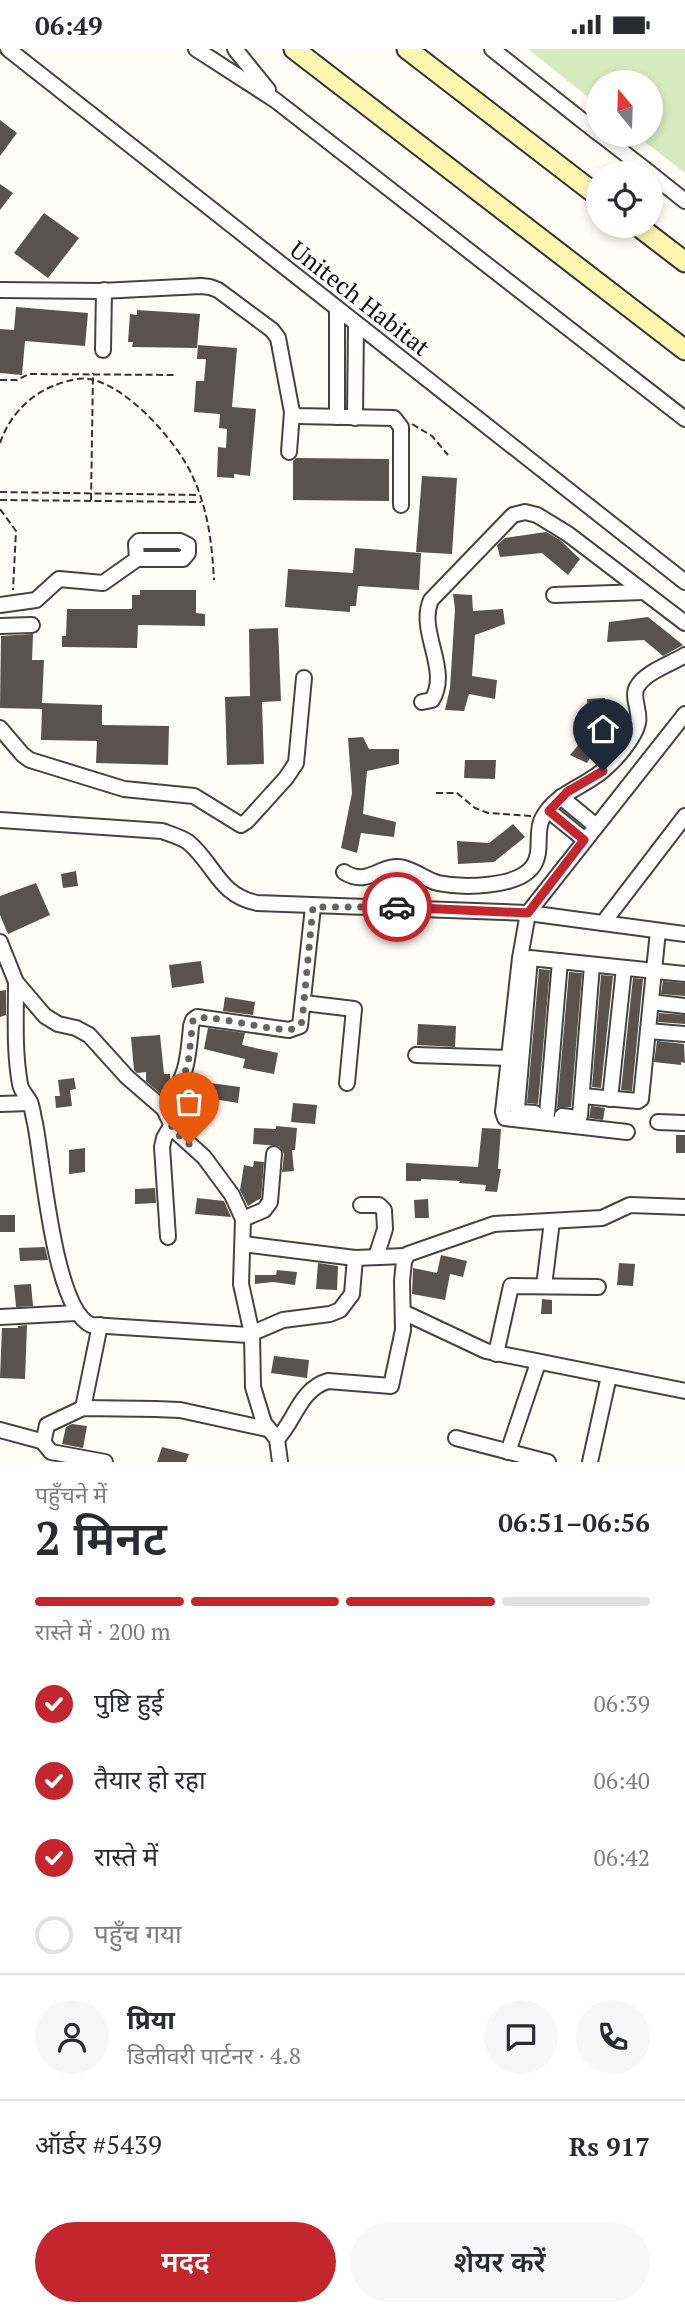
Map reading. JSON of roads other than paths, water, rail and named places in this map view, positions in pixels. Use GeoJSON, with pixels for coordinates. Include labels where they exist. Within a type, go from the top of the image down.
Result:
{"type":"FeatureCollection","features":[{"type":"Feature","properties":{"kind":"main road"},"geometry":{"type":"LineString","coordinates":[[295,49],[685,350]]}},
{"type":"Feature","properties":{"kind":"main road"},"geometry":{"type":"LineString","coordinates":[[407,49],[586,188]]}},
{"type":"Feature","properties":{"kind":"main road"},"geometry":{"type":"LineString","coordinates":[[654,238],[685,262]]}},
{"type":"Feature","properties":{"kind":"street","name":"Unitech Habitat"},"geometry":{"type":"LineString","coordinates":[[8,49],[685,582]]}},
{"type":"Feature","properties":{"kind":"street"},"geometry":{"type":"LineString","coordinates":[[196,49],[275,100],[685,419]]}},
{"type":"Feature","properties":{"kind":"street"},"geometry":{"type":"LineString","coordinates":[[235,49],[275,100]]}},
{"type":"Feature","properties":{"kind":"street"},"geometry":{"type":"LineString","coordinates":[[492,49],[586,123]]}},
{"type":"Feature","properties":{"kind":"street"},"geometry":{"type":"LineString","coordinates":[[616,147],[634,161]]}},
{"type":"Feature","properties":{"kind":"street"},"geometry":{"type":"LineString","coordinates":[[663,184],[685,201]]}},
{"type":"Feature","properties":{"kind":"street"},"geometry":{"type":"LineString","coordinates":[[0,290],[104,291],[210,286],[272,330],[278,338],[292,412],[289,452]]}},
{"type":"Feature","properties":{"kind":"street"},"geometry":{"type":"LineString","coordinates":[[103,350],[104,291]]}},
{"type":"Feature","properties":{"kind":"street"},"geometry":{"type":"LineString","coordinates":[[337,309],[337,417]]}},
{"type":"Feature","properties":{"kind":"street"},"geometry":{"type":"LineString","coordinates":[[355,418],[356,324]]}},
{"type":"Feature","properties":{"kind":"street"},"geometry":{"type":"LineString","coordinates":[[292,412],[298,416],[394,418],[399,421],[401,505]]}},
{"type":"Feature","properties":{"kind":"street"},"geometry":{"type":"LineString","coordinates":[[422,702],[432,700],[439,685],[427,615],[431,600],[513,515],[525,512],[537,515],[568,534],[685,623]]}},
{"type":"Feature","properties":{"kind":"street"},"geometry":{"type":"LineString","coordinates":[[6,604],[36,600],[59,579],[103,583],[136,559]]}},
{"type":"Feature","properties":{"kind":"street"},"geometry":{"type":"LineString","coordinates":[[554,595],[643,592]]}},
{"type":"Feature","properties":{"kind":"street"},"geometry":{"type":"LineString","coordinates":[[0,626],[32,625]]}},
{"type":"Feature","properties":{"kind":"street"},"geometry":{"type":"LineString","coordinates":[[344,872],[354,878],[363,878],[399,867],[441,883],[494,885],[507,883],[524,874],[533,866],[538,854],[545,815],[561,797],[609,766],[634,733],[638,724],[635,691],[638,685],[648,676],[685,655]]}},
{"type":"Feature","properties":{"kind":"street"},"geometry":{"type":"LineString","coordinates":[[0,728],[23,755],[30,759],[124,789],[194,796],[241,825],[296,763],[304,678]]}},
{"type":"Feature","properties":{"kind":"street"},"geometry":{"type":"LineString","coordinates":[[627,1132],[505,1118],[503,1112],[520,958],[528,913],[685,714]]}},
{"type":"Feature","properties":{"kind":"street"},"geometry":{"type":"LineString","coordinates":[[561,797],[596,826]]}},
{"type":"Feature","properties":{"kind":"street"},"geometry":{"type":"LineString","coordinates":[[545,815],[584,840]]}},
{"type":"Feature","properties":{"kind":"street"},"geometry":{"type":"LineString","coordinates":[[603,923],[685,816]]}},
{"type":"Feature","properties":{"kind":"street"},"geometry":{"type":"LineString","coordinates":[[0,820],[162,831],[187,841],[230,892],[242,900],[313,907],[528,913],[685,934]]}},
{"type":"Feature","properties":{"kind":"street"},"geometry":{"type":"LineString","coordinates":[[164,1109],[178,1089],[188,1065],[193,1020],[201,1017],[252,1027],[289,1030],[300,1026],[313,907]]}},
{"type":"Feature","properties":{"kind":"street"},"geometry":{"type":"LineString","coordinates":[[582,1096],[640,1101],[658,931]]}},
{"type":"Feature","properties":{"kind":"street"},"geometry":{"type":"LineString","coordinates":[[0,942],[16,982],[45,1016],[58,1024],[76,1028],[89,1035],[127,1077],[164,1109],[172,1126],[209,1164],[232,1195],[243,1219],[241,1284],[252,1334],[252,1381],[280,1462]]}},
{"type":"Feature","properties":{"kind":"street"},"geometry":{"type":"LineString","coordinates":[[592,965],[578,1117],[517,1111],[529,959],[532,958],[685,974]]}},
{"type":"Feature","properties":{"kind":"street"},"geometry":{"type":"LineString","coordinates":[[547,1114],[560,961]]}},
{"type":"Feature","properties":{"kind":"street"},"geometry":{"type":"LineString","coordinates":[[610,1099],[624,968]]}},
{"type":"Feature","properties":{"kind":"street"},"geometry":{"type":"LineString","coordinates":[[16,982],[20,1085],[30,1103],[53,1239],[65,1283],[76,1313],[86,1323],[252,1334],[283,1319],[330,1314],[340,1310],[352,1294],[355,1258]]}},
{"type":"Feature","properties":{"kind":"street"},"geometry":{"type":"LineString","coordinates":[[651,1002],[685,1006]]}},
{"type":"Feature","properties":{"kind":"street"},"geometry":{"type":"LineString","coordinates":[[304,1003],[354,1009],[347,1083]]}},
{"type":"Feature","properties":{"kind":"street"},"geometry":{"type":"LineString","coordinates":[[648,1031],[685,1034]]}},
{"type":"Feature","properties":{"kind":"street"},"geometry":{"type":"LineString","coordinates":[[416,1055],[509,1058]]}},
{"type":"Feature","properties":{"kind":"street"},"geometry":{"type":"LineString","coordinates":[[0,1104],[30,1103]]}},
{"type":"Feature","properties":{"kind":"street"},"geometry":{"type":"LineString","coordinates":[[658,1122],[685,1123]]}},
{"type":"Feature","properties":{"kind":"street"},"geometry":{"type":"LineString","coordinates":[[168,1237],[162,1147],[172,1126]]}},
{"type":"Feature","properties":{"kind":"street"},"geometry":{"type":"LineString","coordinates":[[243,1219],[264,1210],[270,1202],[274,1154]]}},
{"type":"Feature","properties":{"kind":"street"},"geometry":{"type":"LineString","coordinates":[[361,1205],[379,1205],[384,1210],[385,1229],[376,1257]]}},
{"type":"Feature","properties":{"kind":"street"},"geometry":{"type":"LineString","coordinates":[[243,1244],[355,1258],[405,1256],[495,1224],[602,1218],[630,1205],[685,1207]]}},
{"type":"Feature","properties":{"kind":"street"},"geometry":{"type":"LineString","coordinates":[[544,1286],[552,1221]]}},
{"type":"Feature","properties":{"kind":"street"},"geometry":{"type":"LineString","coordinates":[[42,1441],[47,1425],[83,1408],[180,1410],[272,1434],[284,1431],[305,1396],[322,1383],[328,1381],[391,1386],[403,1330],[402,1281],[405,1256]]}},
{"type":"Feature","properties":{"kind":"street"},"geometry":{"type":"LineString","coordinates":[[496,1353],[511,1286],[598,1287]]}},
{"type":"Feature","properties":{"kind":"street"},"geometry":{"type":"LineString","coordinates":[[403,1312],[496,1353],[685,1391]]}},
{"type":"Feature","properties":{"kind":"street"},"geometry":{"type":"LineString","coordinates":[[0,1317],[76,1313]]}},
{"type":"Feature","properties":{"kind":"street"},"geometry":{"type":"LineString","coordinates":[[83,1408],[100,1325]]}},
{"type":"Feature","properties":{"kind":"street"},"geometry":{"type":"LineString","coordinates":[[508,1452],[538,1363]]}},
{"type":"Feature","properties":{"kind":"street"},"geometry":{"type":"LineString","coordinates":[[590,1462],[609,1376]]}},
{"type":"Feature","properties":{"kind":"street"},"geometry":{"type":"LineString","coordinates":[[0,1430],[42,1441],[51,1452],[106,1462]]}},
{"type":"Feature","properties":{"kind":"street"},"geometry":{"type":"LineString","coordinates":[[456,1438],[548,1462]]}}]}
